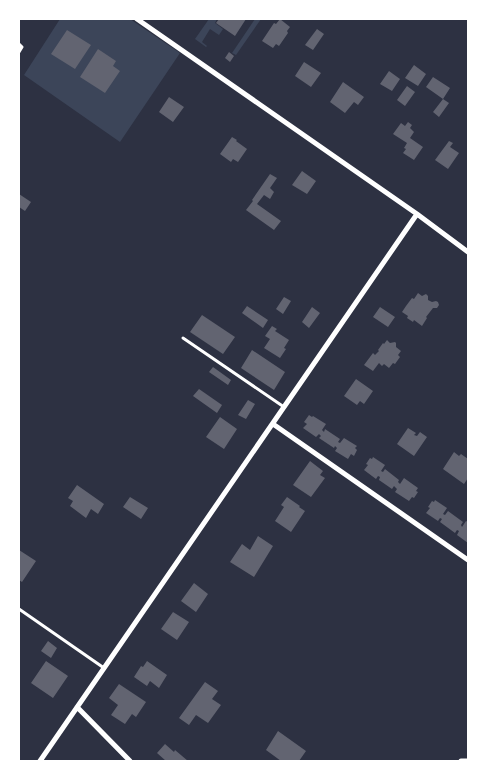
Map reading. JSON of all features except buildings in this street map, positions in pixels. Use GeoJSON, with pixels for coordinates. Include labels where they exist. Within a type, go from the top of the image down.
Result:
{"type":"FeatureCollection","features":[{"type":"Feature","properties":{"kind":"street"},"geometry":{"type":"LineString","coordinates":[[137,19],[417,214],[468,252]]}},
{"type":"Feature","properties":{"kind":"street"},"geometry":{"type":"LineString","coordinates":[[40,761],[417,214]]}},
{"type":"Feature","properties":{"kind":"street"},"geometry":{"type":"LineString","coordinates":[[273,424],[468,560]]}},
{"type":"Feature","properties":{"kind":"street"},"geometry":{"type":"LineString","coordinates":[[77,707],[130,761]]}},
{"type":"Feature","properties":{"kind":"street"},"geometry":{"type":"LineString","coordinates":[[461,761],[468,761]]}},
{"type":"Feature","properties":{"kind":"lane"},"geometry":{"type":"LineString","coordinates":[[19,44],[22,47],[19,52]]}},
{"type":"Feature","properties":{"kind":"lane"},"geometry":{"type":"LineString","coordinates":[[183,338],[284,407]]}},
{"type":"Feature","properties":{"kind":"lane"},"geometry":{"type":"LineString","coordinates":[[19,609],[104,668]]}},
{"type":"Feature","properties":{"kind":"shaded area"},"geometry":{"type":"Polygon","coordinates":[[[60,19],[130,19],[180,53],[120,142],[24,75],[60,19]]]}},
{"type":"Feature","properties":{"kind":"shaded area"},"geometry":{"type":"Polygon","coordinates":[[[209,19],[217,19],[215,23],[223,29],[219,35],[210,29],[202,42],[206,47],[195,39],[209,19]]]}},
{"type":"Feature","properties":{"kind":"shaded area"},"geometry":{"type":"Polygon","coordinates":[[[255,19],[261,19],[236,55],[232,53],[255,19]]]}}]}
